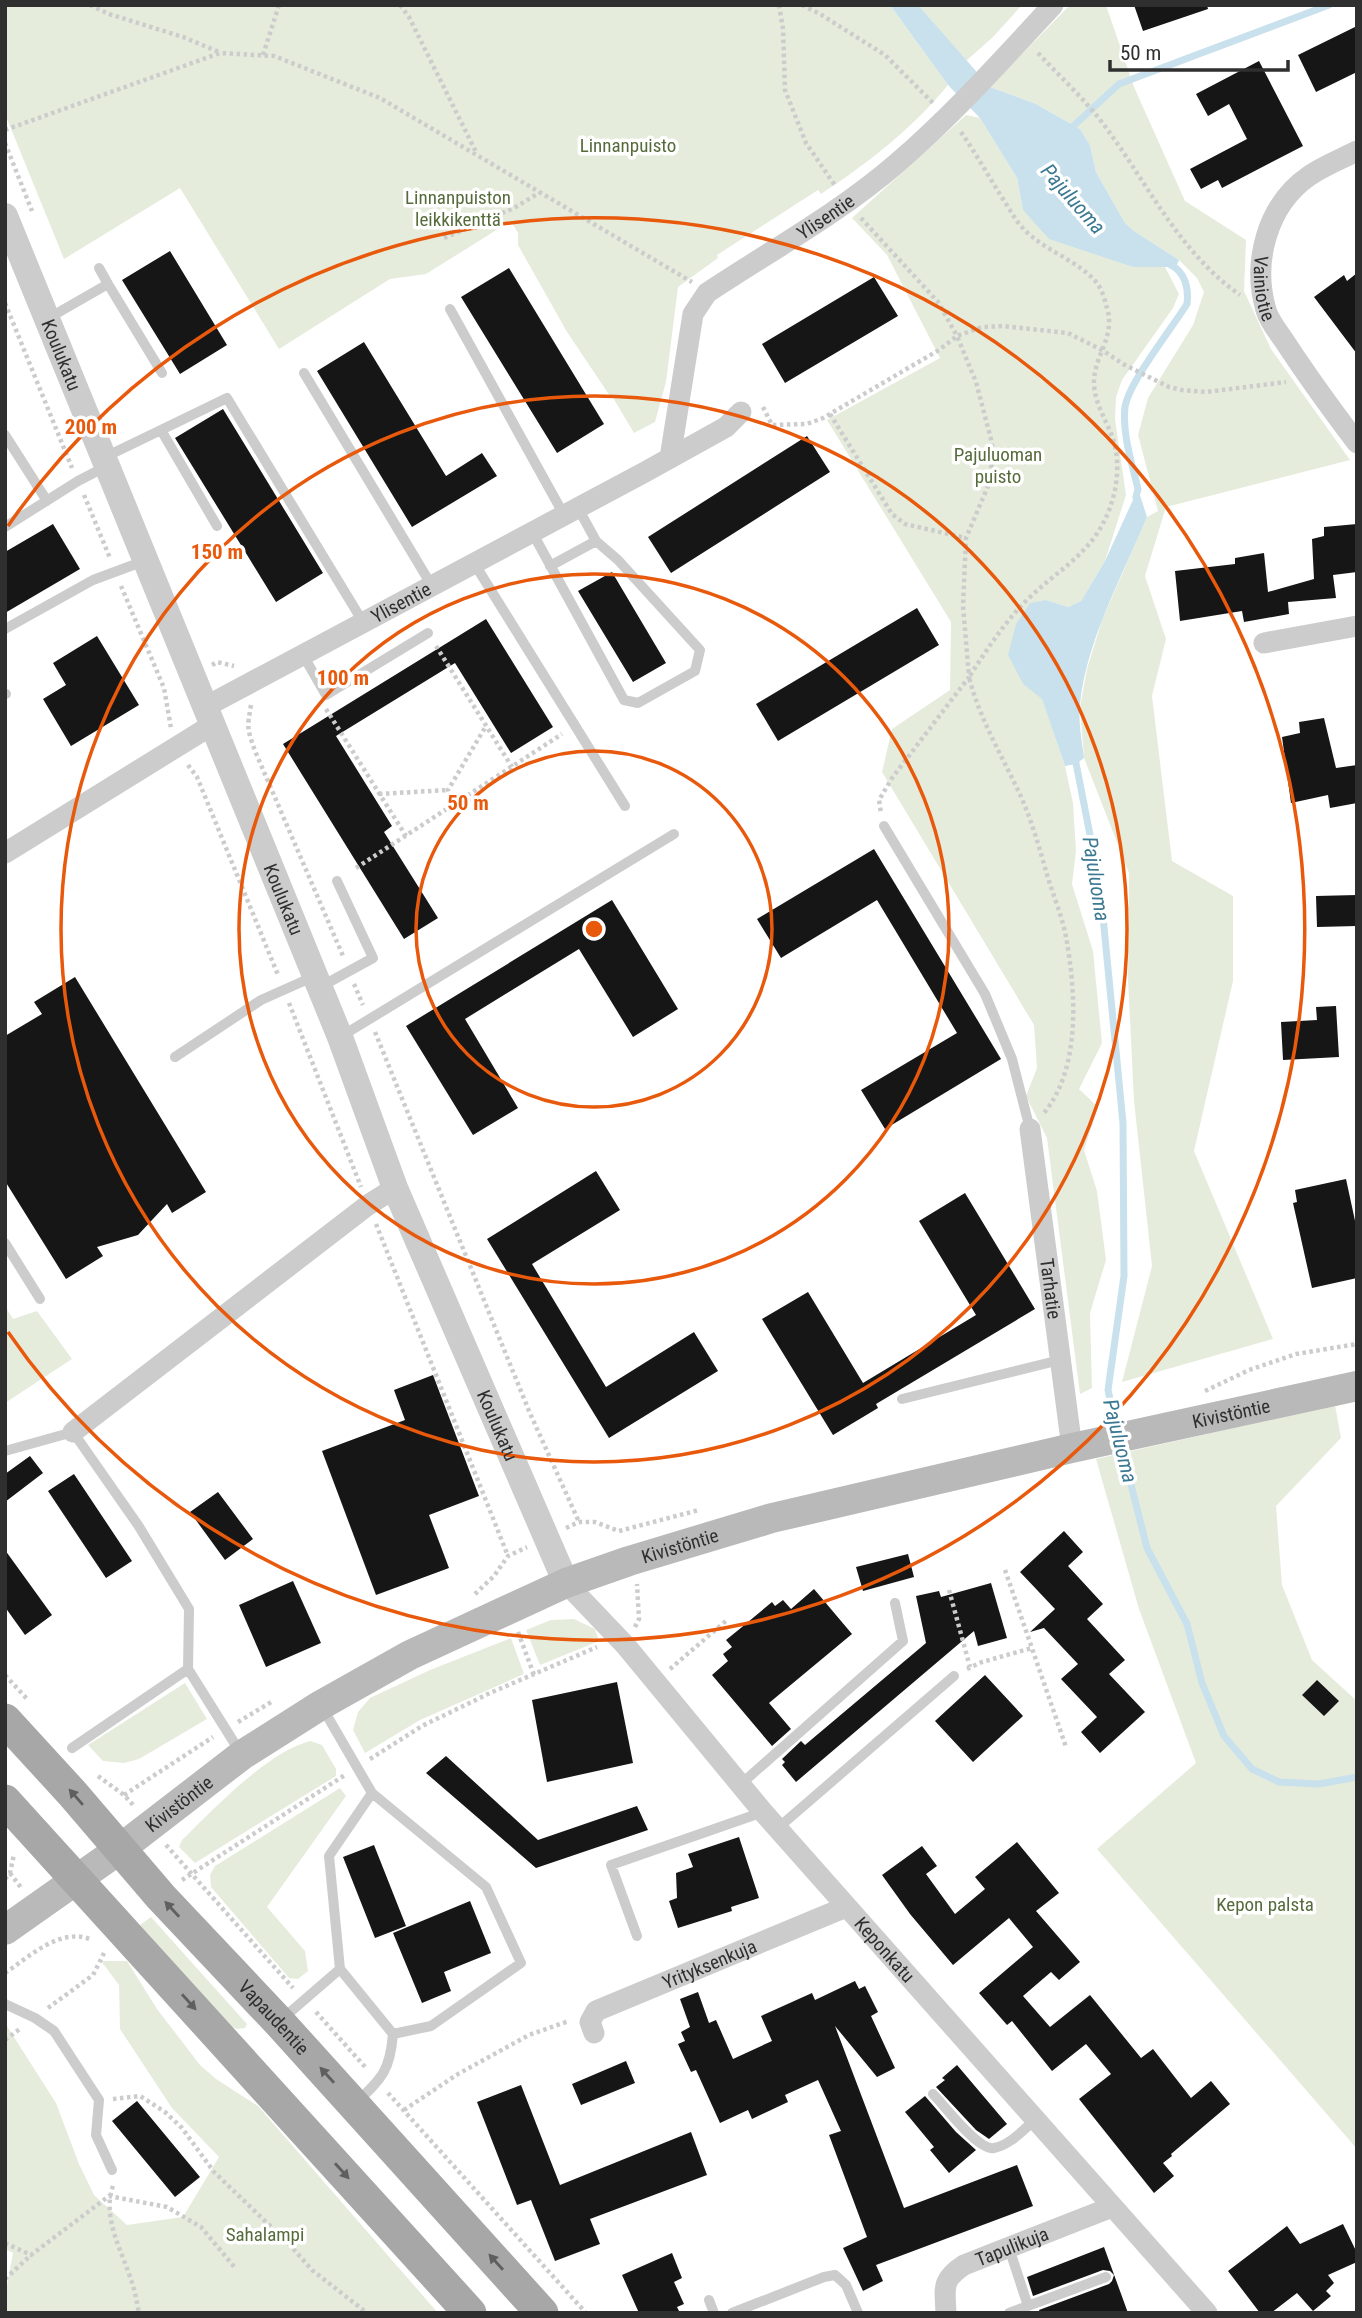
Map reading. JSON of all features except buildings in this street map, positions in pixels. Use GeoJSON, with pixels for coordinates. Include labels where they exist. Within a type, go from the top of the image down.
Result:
{"type":"FeatureCollection","features":[{"type":"Feature","properties":{"kind":"main road","name":"Kivistöntie"},"geometry":{"type":"LineString","coordinates":[[5,1930],[120,1849],[242,1755],[321,1704],[410,1654],[566,1583],[772,1518],[1357,1386]]}},
{"type":"Feature","properties":{"kind":"main road","name":"Vapaudentie"},"geometry":{"type":"LineString","coordinates":[[5,1720],[161,1897],[279,2022],[542,2313]]}},
{"type":"Feature","properties":{"kind":"main road"},"geometry":{"type":"LineString","coordinates":[[5,1801],[470,2313]]}},
{"type":"Feature","properties":{"kind":"street","name":"Ylisentie"},"geometry":{"type":"LineString","coordinates":[[706,293],[846,202],[895,165],[1053,5]]}},
{"type":"Feature","properties":{"kind":"street","name":"Vainiotie"},"geometry":{"type":"LineString","coordinates":[[1357,151],[1309,175],[1286,196],[1270,222],[1262,253],[1261,281],[1266,312],[1308,377],[1357,443]]}},
{"type":"Feature","properties":{"kind":"street","name":"Koulukatu"},"geometry":{"type":"LineString","coordinates":[[5,216],[340,1037],[395,1188],[566,1583]]}},
{"type":"Feature","properties":{"kind":"street"},"geometry":{"type":"LineString","coordinates":[[670,457],[693,314],[706,293]]}},
{"type":"Feature","properties":{"kind":"street","name":"Ylisentie"},"geometry":{"type":"LineString","coordinates":[[5,853],[179,745],[243,687],[726,427],[741,412]]}},
{"type":"Feature","properties":{"kind":"street"},"geometry":{"type":"LineString","coordinates":[[1264,643],[1347,628]]}},
{"type":"Feature","properties":{"kind":"street","name":"Tarhatie"},"geometry":{"type":"LineString","coordinates":[[1030,1129],[1060,1360],[1083,1446]]}},
{"type":"Feature","properties":{"kind":"street"},"geometry":{"type":"LineString","coordinates":[[73,1432],[368,1205],[395,1188]]}},
{"type":"Feature","properties":{"kind":"street","name":"Keponkatu"},"geometry":{"type":"LineString","coordinates":[[566,1583],[656,1681],[846,1908],[1207,2313]]}},
{"type":"Feature","properties":{"kind":"street","name":"Yrityksenkuja"},"geometry":{"type":"LineString","coordinates":[[596,2011],[846,1908]]}},
{"type":"Feature","properties":{"kind":"street"},"geometry":{"type":"LineString","coordinates":[[594,2034],[590,2022],[596,2011]]}},
{"type":"Feature","properties":{"kind":"street","name":"Tapulikuja"},"geometry":{"type":"LineString","coordinates":[[946,2313],[945,2283],[951,2274],[964,2266],[1112,2207]]}},
{"type":"Feature","properties":{"kind":"lane"},"geometry":{"type":"LineString","coordinates":[[99,268],[162,373]]}},
{"type":"Feature","properties":{"kind":"lane"},"geometry":{"type":"LineString","coordinates":[[47,319],[108,284]]}},
{"type":"Feature","properties":{"kind":"lane"},"geometry":{"type":"LineString","coordinates":[[450,309],[571,512],[700,650],[695,671],[638,703],[624,700],[532,533]]}},
{"type":"Feature","properties":{"kind":"lane"},"geometry":{"type":"LineString","coordinates":[[304,373],[432,586]]}},
{"type":"Feature","properties":{"kind":"lane"},"geometry":{"type":"LineString","coordinates":[[5,527],[105,462],[161,430],[228,398],[363,622]]}},
{"type":"Feature","properties":{"kind":"lane"},"geometry":{"type":"LineString","coordinates":[[161,430],[217,526]]}},
{"type":"Feature","properties":{"kind":"lane"},"geometry":{"type":"LineString","coordinates":[[5,435],[47,501]]}},
{"type":"Feature","properties":{"kind":"lane"},"geometry":{"type":"LineString","coordinates":[[550,566],[596,541]]}},
{"type":"Feature","properties":{"kind":"lane"},"geometry":{"type":"LineString","coordinates":[[5,629],[93,580],[145,560]]}},
{"type":"Feature","properties":{"kind":"lane"},"geometry":{"type":"LineString","coordinates":[[474,564],[625,806]]}},
{"type":"Feature","properties":{"kind":"lane"},"geometry":{"type":"LineString","coordinates":[[303,655],[326,695],[429,633]]}},
{"type":"Feature","properties":{"kind":"lane"},"geometry":{"type":"LineString","coordinates":[[884,826],[985,994],[1012,1059],[1030,1129]]}},
{"type":"Feature","properties":{"kind":"lane"},"geometry":{"type":"LineString","coordinates":[[340,1037],[674,834]]}},
{"type":"Feature","properties":{"kind":"lane"},"geometry":{"type":"LineString","coordinates":[[175,1057],[261,1000],[284,990],[349,972],[373,958],[337,881]]}},
{"type":"Feature","properties":{"kind":"lane"},"geometry":{"type":"LineString","coordinates":[[5,1242],[40,1298]]}},
{"type":"Feature","properties":{"kind":"lane"},"geometry":{"type":"LineString","coordinates":[[902,1399],[1060,1360]]}},
{"type":"Feature","properties":{"kind":"lane"},"geometry":{"type":"LineString","coordinates":[[5,1451],[73,1432],[138,1525],[189,1609],[188,1670],[242,1755]]}},
{"type":"Feature","properties":{"kind":"lane"},"geometry":{"type":"LineString","coordinates":[[741,1784],[903,1641],[895,1602]]}},
{"type":"Feature","properties":{"kind":"lane"},"geometry":{"type":"LineString","coordinates":[[72,1748],[188,1670]]}},
{"type":"Feature","properties":{"kind":"lane"},"geometry":{"type":"LineString","coordinates":[[778,1828],[954,1676]]}},
{"type":"Feature","properties":{"kind":"lane"},"geometry":{"type":"LineString","coordinates":[[321,1704],[372,1793],[486,1888],[521,1963],[431,2026],[393,2034]]}},
{"type":"Feature","properties":{"kind":"lane"},"geometry":{"type":"LineString","coordinates":[[354,2105],[378,2082],[391,2061],[393,2034],[340,1969],[329,1856],[372,1793]]}},
{"type":"Feature","properties":{"kind":"lane"},"geometry":{"type":"LineString","coordinates":[[637,1936],[611,1865],[763,1812]]}},
{"type":"Feature","properties":{"kind":"lane"},"geometry":{"type":"LineString","coordinates":[[279,2022],[340,1969]]}},
{"type":"Feature","properties":{"kind":"lane"},"geometry":{"type":"LineString","coordinates":[[5,2004],[35,2018],[54,2031],[99,2100],[96,2135],[112,2170]]}},
{"type":"Feature","properties":{"kind":"lane"},"geometry":{"type":"LineString","coordinates":[[933,2094],[981,2145],[992,2149],[1011,2141],[1035,2120]]}},
{"type":"Feature","properties":{"kind":"lane"},"geometry":{"type":"LineString","coordinates":[[1009,2248],[1028,2306]]}},
{"type":"Feature","properties":{"kind":"lane"},"geometry":{"type":"LineString","coordinates":[[732,2313],[835,2275],[846,2285],[858,2313]]}},
{"type":"Feature","properties":{"kind":"lane"},"geometry":{"type":"LineString","coordinates":[[1009,2313],[1106,2277]]}},
{"type":"Feature","properties":{"kind":"lane"},"geometry":{"type":"LineString","coordinates":[[709,2300],[714,2313]]}},
{"type":"Feature","properties":{"kind":"path"},"geometry":{"type":"LineString","coordinates":[[90,5],[109,14],[183,37],[220,53],[274,56],[380,98],[676,271],[706,293]]}},
{"type":"Feature","properties":{"kind":"path"},"geometry":{"type":"LineString","coordinates":[[263,55],[279,5]]}},
{"type":"Feature","properties":{"kind":"path"},"geometry":{"type":"LineString","coordinates":[[400,5],[409,17],[477,155]]}},
{"type":"Feature","properties":{"kind":"path"},"geometry":{"type":"LineString","coordinates":[[779,5],[783,29],[785,90],[806,143],[846,202],[890,253],[938,302],[957,336],[976,382],[992,443],[991,478],[966,538],[963,606],[969,677],[976,704],[1024,803],[1066,936],[1072,986],[1072,1045],[1065,1074],[1054,1101],[1030,1129]]}},
{"type":"Feature","properties":{"kind":"path"},"geometry":{"type":"LineString","coordinates":[[802,5],[885,55],[951,111],[957,127],[1020,226],[1097,283],[1110,317],[1109,336],[1102,350],[1094,384],[1101,414],[1118,460],[1114,496],[1110,506],[1101,526],[1077,559],[1031,596],[1001,627],[969,677],[886,789],[879,800],[884,826]]}},
{"type":"Feature","properties":{"kind":"path"},"geometry":{"type":"LineString","coordinates":[[1022,38],[1099,119],[1177,234],[1199,260],[1227,286],[1266,312]]}},
{"type":"Feature","properties":{"kind":"path"},"geometry":{"type":"LineString","coordinates":[[5,130],[220,53]]}},
{"type":"Feature","properties":{"kind":"path"},"geometry":{"type":"LineString","coordinates":[[444,238],[514,208],[539,193]]}},
{"type":"Feature","properties":{"kind":"path"},"geometry":{"type":"LineString","coordinates":[[5,303],[164,688],[169,706],[169,723],[187,763],[197,777],[284,990],[508,1556]]}},
{"type":"Feature","properties":{"kind":"path"},"geometry":{"type":"LineString","coordinates":[[772,425],[807,424],[830,414],[939,350],[957,336],[982,327],[1003,326],[1068,333],[1155,381],[1182,390],[1206,392],[1308,377]]}},
{"type":"Feature","properties":{"kind":"path"},"geometry":{"type":"LineString","coordinates":[[830,414],[892,514],[905,524],[966,538]]}},
{"type":"Feature","properties":{"kind":"path"},"geometry":{"type":"LineString","coordinates":[[429,633],[512,767]]}},
{"type":"Feature","properties":{"kind":"path"},"geometry":{"type":"LineString","coordinates":[[233,667],[252,707],[247,718],[252,742],[370,1019],[529,1412],[579,1522]]}},
{"type":"Feature","properties":{"kind":"path"},"geometry":{"type":"LineString","coordinates":[[326,695],[324,707],[406,836]]}},
{"type":"Feature","properties":{"kind":"path"},"geometry":{"type":"LineString","coordinates":[[448,790],[486,726]]}},
{"type":"Feature","properties":{"kind":"path"},"geometry":{"type":"LineString","coordinates":[[356,868],[574,726]]}},
{"type":"Feature","properties":{"kind":"path"},"geometry":{"type":"LineString","coordinates":[[379,794],[448,790]]}},
{"type":"Feature","properties":{"kind":"path"},"geometry":{"type":"LineString","coordinates":[[448,790],[457,803]]}},
{"type":"Feature","properties":{"kind":"path"},"geometry":{"type":"LineString","coordinates":[[1202,1392],[1249,1370],[1296,1354],[1357,1344]]}},
{"type":"Feature","properties":{"kind":"path"},"geometry":{"type":"LineString","coordinates":[[192,1874],[422,1726],[632,1631],[639,1619],[640,1603],[637,1583],[619,1531]]}},
{"type":"Feature","properties":{"kind":"path"},"geometry":{"type":"LineString","coordinates":[[1005,1570],[1066,1746]]}},
{"type":"Feature","properties":{"kind":"path"},"geometry":{"type":"LineString","coordinates":[[949,1590],[970,1667]]}},
{"type":"Feature","properties":{"kind":"path"},"geometry":{"type":"LineString","coordinates":[[656,1681],[727,1620]]}},
{"type":"Feature","properties":{"kind":"path"},"geometry":{"type":"LineString","coordinates":[[954,1676],[970,1667],[1032,1648]]}},
{"type":"Feature","properties":{"kind":"path"},"geometry":{"type":"LineString","coordinates":[[35,2018],[93,1975],[108,1947]]}},
{"type":"Feature","properties":{"kind":"path"},"geometry":{"type":"LineString","coordinates":[[404,2110],[458,2074],[528,2035],[596,2011]]}},
{"type":"Feature","properties":{"kind":"path"},"geometry":{"type":"LineString","coordinates":[[99,2100],[140,2096],[165,2112],[182,2128],[214,2172],[289,2244],[312,2270],[367,2313]]}},
{"type":"Feature","properties":{"kind":"path"},"geometry":{"type":"LineString","coordinates":[[112,2170],[114,2182],[109,2196],[113,2227],[139,2313]]}},
{"type":"Feature","properties":{"kind":"path"},"geometry":{"type":"LineString","coordinates":[[5,2278],[109,2196],[167,2207],[201,2227],[236,2269]]}},
{"type":"Feature","properties":{"kind":"path"},"geometry":{"type":"LineString","coordinates":[[5,2243],[31,2255]]}},
{"type":"Feature","properties":{"kind":"green space","name":"Linnanpuisto"},"geometry":{"type":"Polygon","coordinates":[[[5,5],[890,5],[948,85],[905,130],[855,170],[821,194],[818,190],[717,255],[718,258],[678,287],[666,382],[655,422],[634,433],[612,396],[567,332],[518,245],[518,233],[511,221],[426,274],[390,279],[279,349],[180,188],[64,259],[5,114],[5,5]]]}},
{"type":"Feature","properties":{"kind":"green space"},"geometry":{"type":"Polygon","coordinates":[[[918,5],[1022,5],[993,37],[966,61],[918,5]]]}},
{"type":"Feature","properties":{"kind":"green space"},"geometry":{"type":"Polygon","coordinates":[[[1070,5],[1106,5],[1134,87],[1185,201],[1246,240],[1244,291],[1271,349],[1350,460],[1166,507],[1145,576],[1166,639],[1152,696],[1172,861],[1233,896],[1233,981],[1194,1151],[1273,1339],[1122,1382],[1152,1266],[1134,1101],[1128,979],[1129,873],[1084,758],[1080,707],[1087,669],[1102,620],[1147,517],[1158,511],[1138,435],[1148,398],[1193,325],[1204,292],[1197,278],[1179,260],[1125,223],[1096,172],[1090,145],[1080,129],[1036,104],[990,87],[1070,5]]]}},
{"type":"Feature","properties":{"kind":"green space","name":"Pajuluoman puisto"},"geometry":{"type":"Polygon","coordinates":[[[966,115],[980,118],[1017,178],[1023,210],[1133,267],[1165,267],[1179,294],[1173,308],[1122,380],[1116,397],[1115,419],[1126,495],[1105,561],[1081,601],[1068,607],[1046,600],[1023,684],[1042,698],[1065,766],[1073,803],[1076,851],[1072,884],[1093,951],[1102,1043],[1079,1089],[1098,1107],[1084,1150],[1097,1191],[1106,1260],[1090,1313],[1092,1388],[1080,1394],[1047,1138],[1026,1096],[1037,1068],[1034,1025],[882,772],[892,729],[950,690],[951,622],[827,420],[940,358],[887,255],[852,218],[966,115]]]}},
{"type":"Feature","properties":{"kind":"green space"},"geometry":{"type":"Polygon","coordinates":[[[5,1306],[13,1319],[37,1311],[72,1359],[5,1403],[5,1306]]]}},
{"type":"Feature","properties":{"kind":"green space","name":"Kepon palsta"},"geometry":{"type":"Polygon","coordinates":[[[1335,1405],[1341,1438],[1276,1506],[1282,1585],[1312,1660],[1357,1701],[1357,2149],[1097,1849],[1196,1763],[1139,1609],[1096,1459],[1335,1405]]]}},
{"type":"Feature","properties":{"kind":"green space"},"geometry":{"type":"Polygon","coordinates":[[[574,1619],[595,1629],[599,1641],[540,1665],[526,1630],[551,1620],[574,1619]]]}},
{"type":"Feature","properties":{"kind":"green space"},"geometry":{"type":"Polygon","coordinates":[[[511,1638],[524,1674],[420,1720],[365,1753],[353,1730],[358,1712],[370,1698],[430,1670],[511,1638]]]}},
{"type":"Feature","properties":{"kind":"green space"},"geometry":{"type":"Polygon","coordinates":[[[185,1683],[207,1719],[139,1759],[124,1763],[103,1761],[88,1745],[185,1683]]]}},
{"type":"Feature","properties":{"kind":"green space"},"geometry":{"type":"Polygon","coordinates":[[[310,1741],[322,1745],[336,1769],[336,1776],[195,1863],[179,1847],[182,1840],[259,1769],[293,1747],[310,1741]]]}},
{"type":"Feature","properties":{"kind":"green space"},"geometry":{"type":"Polygon","coordinates":[[[340,1788],[346,1796],[267,1907],[305,1951],[308,1971],[298,1979],[289,1978],[211,1887],[210,1875],[215,1866],[340,1788]]]}},
{"type":"Feature","properties":{"kind":"green space"},"geometry":{"type":"Polygon","coordinates":[[[151,1917],[247,2024],[245,2028],[237,2029],[228,2025],[140,1925],[151,1917]]]}},
{"type":"Feature","properties":{"kind":"green space","name":"Sahalampi"},"geometry":{"type":"Polygon","coordinates":[[[101,1961],[127,1961],[157,2009],[200,2065],[216,2079],[258,2106],[438,2313],[5,2313],[5,2296],[13,2253],[5,2249],[5,2023],[56,2103],[94,2195],[127,2225],[183,2217],[219,2157],[172,2108],[120,2029],[119,1985],[101,1961]]]}},
{"type":"Feature","properties":{"kind":"water"},"geometry":{"type":"Polygon","coordinates":[[[890,5],[918,5],[990,87],[1036,104],[1080,129],[1090,145],[1096,172],[1125,223],[1179,260],[1176,267],[1133,267],[1049,239],[1023,210],[1017,178],[980,118],[948,85],[890,5]]]}},
{"type":"Feature","properties":{"kind":"water"},"geometry":{"type":"Polygon","coordinates":[[[1138,489],[1147,517],[1098,632],[1084,680],[1080,717],[1084,758],[1076,764],[1065,766],[1042,699],[1023,684],[1008,655],[1016,624],[1030,603],[1046,600],[1068,607],[1081,601],[1105,561],[1138,489]]]}},
{"type":"Feature","properties":{"kind":"waterway"},"geometry":{"type":"LineString","coordinates":[[1069,130],[1119,84],[1329,5]]}},
{"type":"Feature","properties":{"kind":"waterway","name":"Pajuluoma"},"geometry":{"type":"LineString","coordinates":[[1136,497],[1138,489],[1126,438],[1125,407],[1142,370],[1187,304],[1185,281],[1179,271],[1169,264]]}},
{"type":"Feature","properties":{"kind":"waterway","name":"Pajuluoma"},"geometry":{"type":"LineString","coordinates":[[1075,758],[1100,886],[1123,1123],[1124,1276],[1108,1390],[1117,1430]]}},
{"type":"Feature","properties":{"kind":"waterway","name":"Pajuluoma"},"geometry":{"type":"LineString","coordinates":[[1121,1445],[1147,1548],[1187,1624],[1202,1683],[1224,1736],[1252,1769],[1279,1782],[1319,1784],[1357,1777]]}},
{"type":"Feature","properties":{"kind":"park label","name":"Linnanpuiston leikkikenttä"},"geometry":{"type":"Point","coordinates":[458,208]}}]}
